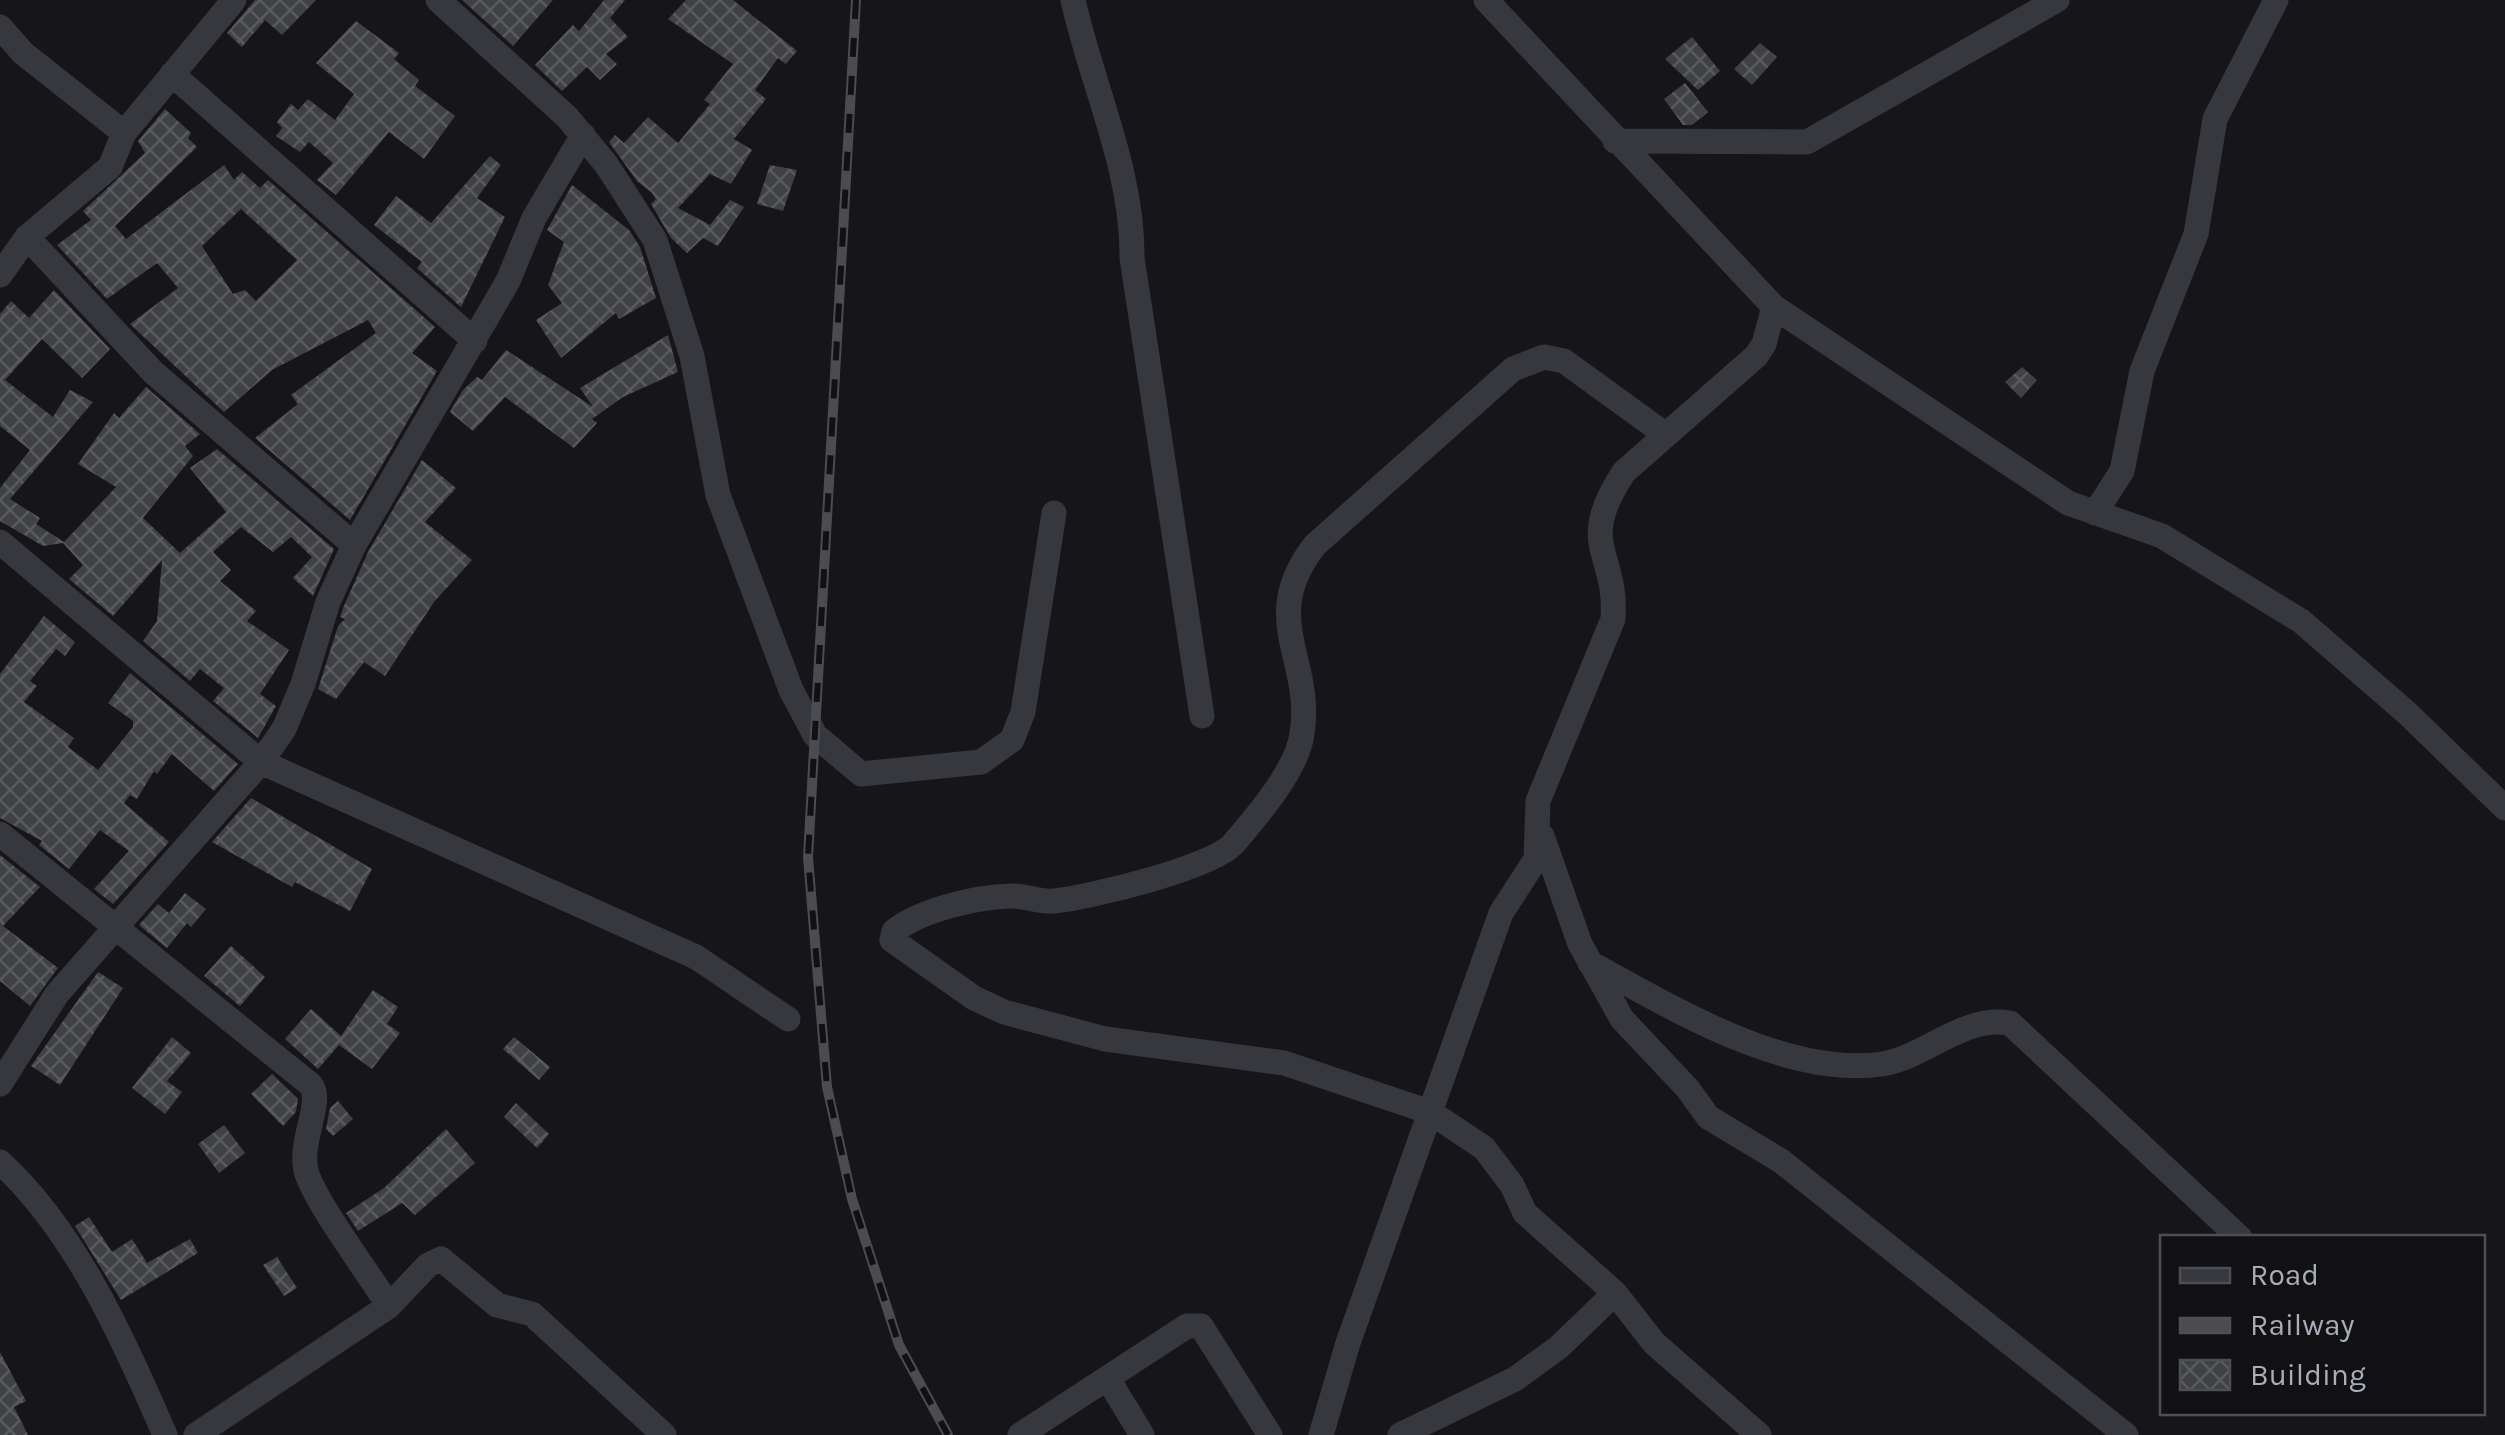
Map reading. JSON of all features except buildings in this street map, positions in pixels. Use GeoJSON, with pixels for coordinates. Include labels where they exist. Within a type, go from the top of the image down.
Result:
{"type":"FeatureCollection","features":[{"type":"Feature","properties":{"kind":"street"},"geometry":{"type":"LineString","coordinates":[[0,276],[26,238],[110,167],[124,133],[234,0]]}},
{"type":"Feature","properties":{"kind":"street"},"geometry":{"type":"LineString","coordinates":[[438,0],[583,135],[655,240],[692,356],[718,495],[791,690],[816,735],[861,774],[981,762],[1012,740],[1024,712],[1054,513]]}},
{"type":"Feature","properties":{"kind":"street"},"geometry":{"type":"LineString","coordinates":[[1073,0],[1114,140],[1132,228],[1132,258],[1202,716]]}},
{"type":"Feature","properties":{"kind":"street"},"geometry":{"type":"LineString","coordinates":[[1486,0],[1774,307],[2068,503],[2162,536],[2301,621],[2407,713],[2505,808]]}},
{"type":"Feature","properties":{"kind":"street"},"geometry":{"type":"LineString","coordinates":[[1615,141],[1793,143],[1820,138],[2057,0]]}},
{"type":"Feature","properties":{"kind":"street"},"geometry":{"type":"LineString","coordinates":[[2095,512],[2122,471],[2142,371],[2196,234],[2216,119],[2276,0]]}},
{"type":"Feature","properties":{"kind":"street"},"geometry":{"type":"LineString","coordinates":[[0,27],[23,53],[124,133]]}},
{"type":"Feature","properties":{"kind":"street"},"geometry":{"type":"LineString","coordinates":[[172,74],[475,341]]}},
{"type":"Feature","properties":{"kind":"street"},"geometry":{"type":"LineString","coordinates":[[0,1084],[57,994],[261,762],[284,729],[303,684],[328,602],[354,545],[475,341],[508,281],[534,218],[583,135]]}},
{"type":"Feature","properties":{"kind":"street"},"geometry":{"type":"LineString","coordinates":[[26,238],[153,372],[354,545]]}},
{"type":"Feature","properties":{"kind":"street"},"geometry":{"type":"LineString","coordinates":[[1320,1435],[1501,913],[1536,860],[1538,801],[1613,619],[1614,603],[1599,548],[1600,522],[1624,472],[1756,356],[1764,344],[1774,307]]}},
{"type":"Feature","properties":{"kind":"street"},"geometry":{"type":"LineString","coordinates":[[1666,435],[1564,361],[1544,357],[1513,369],[1316,545],[1300,564],[1287,597],[1304,714],[1302,740],[1290,765],[1232,846],[1187,870],[1058,901],[992,898],[916,918],[894,931],[892,940],[974,998],[1004,1012],[1105,1040],[1284,1062],[1430,1112],[1484,1148],[1512,1186],[1524,1213],[1616,1293],[1654,1342],[1759,1435]]}},
{"type":"Feature","properties":{"kind":"street"},"geometry":{"type":"LineString","coordinates":[[0,542],[261,762],[696,957],[788,1018]]}},
{"type":"Feature","properties":{"kind":"street"},"geometry":{"type":"LineString","coordinates":[[1537,822],[1590,963],[1622,1019],[1688,1089],[1708,1118],[1781,1162],[2126,1435]]}},
{"type":"Feature","properties":{"kind":"street"},"geometry":{"type":"LineString","coordinates":[[0,834],[311,1085],[318,1102],[302,1145],[307,1175],[389,1306]]}},
{"type":"Feature","properties":{"kind":"street"},"geometry":{"type":"LineString","coordinates":[[1590,963],[1701,1023],[1814,1062],[1883,1064],[1989,1020],[2010,1023],[2237,1235]]}},
{"type":"Feature","properties":{"kind":"street"},"geometry":{"type":"LineString","coordinates":[[0,1162],[41,1206],[121,1334],[165,1435]]}},
{"type":"Feature","properties":{"kind":"street"},"geometry":{"type":"LineString","coordinates":[[196,1435],[389,1306],[434,1260],[449,1262],[497,1305],[532,1314],[664,1435]]}},
{"type":"Feature","properties":{"kind":"street"},"geometry":{"type":"LineString","coordinates":[[1405,1434],[1516,1380],[1559,1347],[1616,1293]]}},
{"type":"Feature","properties":{"kind":"street"},"geometry":{"type":"LineString","coordinates":[[1020,1435],[1187,1326],[1201,1326],[1270,1435]]}},
{"type":"Feature","properties":{"kind":"street"},"geometry":{"type":"LineString","coordinates":[[1108,1379],[1142,1435]]}},
{"type":"Feature","properties":{"kind":"railway"},"geometry":{"type":"LineString","coordinates":[[856,0],[808,857],[827,1087],[852,1199],[899,1345],[948,1435]]}}]}
